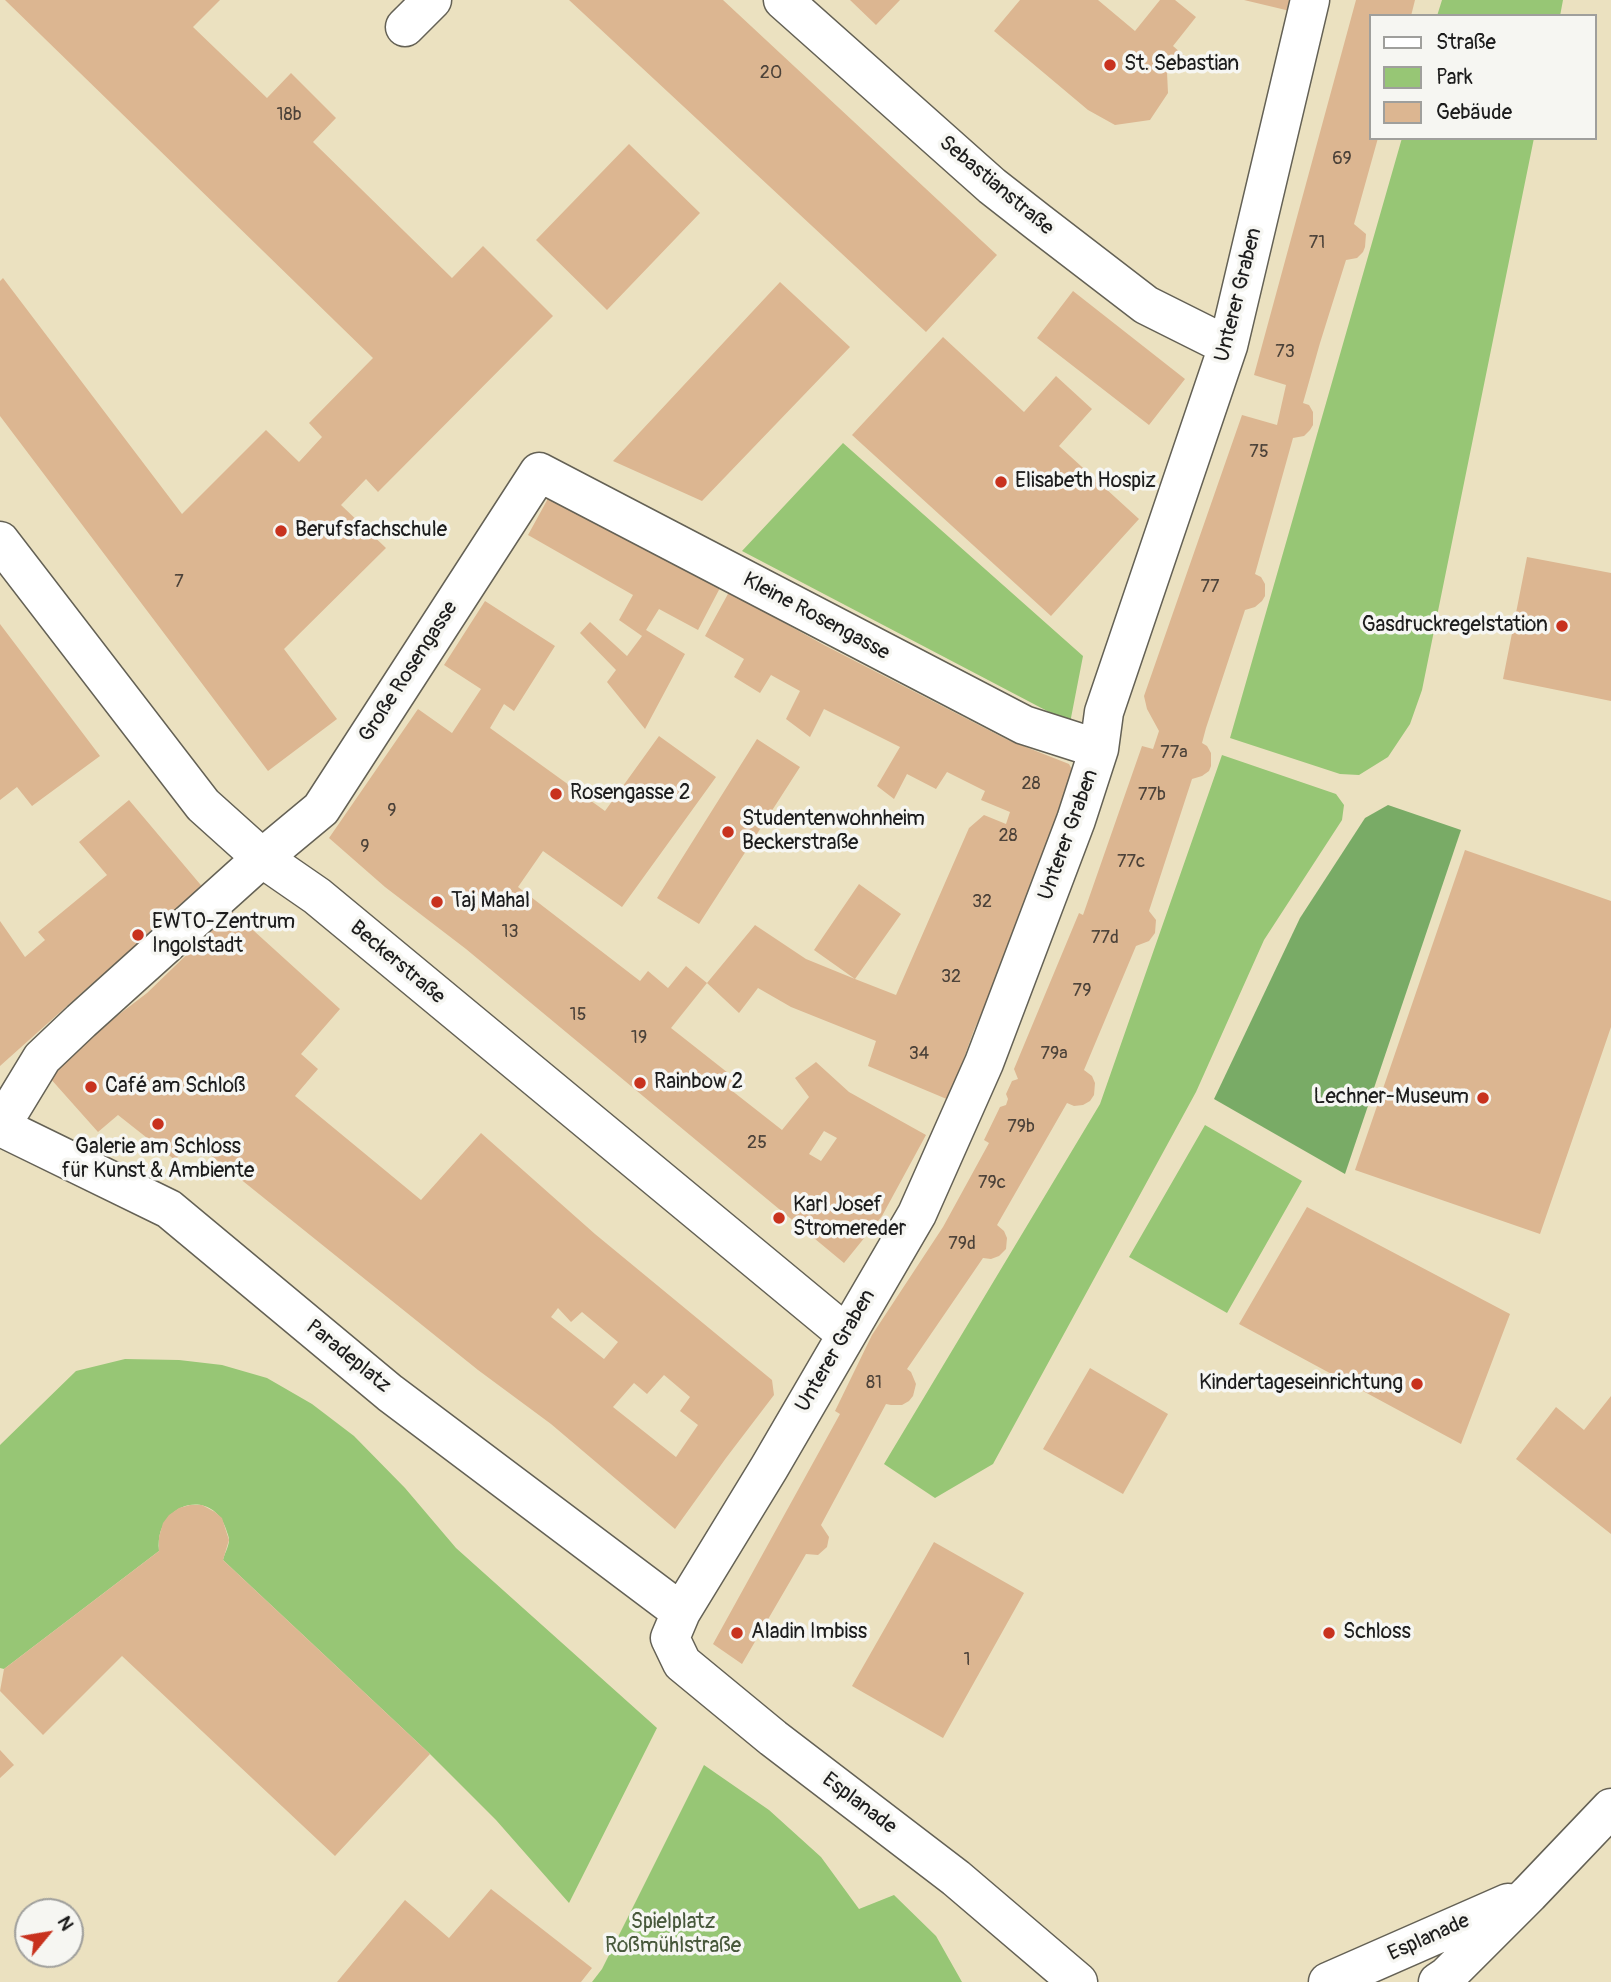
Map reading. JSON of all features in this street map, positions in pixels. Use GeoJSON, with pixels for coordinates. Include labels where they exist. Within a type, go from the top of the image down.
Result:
{"type":"FeatureCollection","features":[{"type":"Feature","properties":{"kind":"street"},"geometry":{"type":"LineString","coordinates":[[405,27],[432,0]]}},
{"type":"Feature","properties":{"kind":"street","name":"Sebastianstraße"},"geometry":{"type":"LineString","coordinates":[[783,0],[992,186],[1038,222],[1146,305],[1228,346]]}},
{"type":"Feature","properties":{"kind":"street","name":"Unterer Graben"},"geometry":{"type":"LineString","coordinates":[[681,1612],[769,1468],[917,1214],[984,1063],[1076,820],[1099,749],[1104,712],[1228,346],[1310,0]]}},
{"type":"Feature","properties":{"kind":"street","name":"Kleine Rosengasse"},"geometry":{"type":"LineString","coordinates":[[539,472],[1024,725],[1099,749]]}},
{"type":"Feature","properties":{"kind":"street","name":"Große Rosengasse"},"geometry":{"type":"LineString","coordinates":[[217,899],[321,809],[539,472]]}},
{"type":"Feature","properties":{"kind":"street","name":"Beckerstraße"},"geometry":{"type":"LineString","coordinates":[[0,541],[203,804],[262,858],[317,897],[846,1334]]}},
{"type":"Feature","properties":{"kind":"street","name":"Paradeplatz"},"geometry":{"type":"LineString","coordinates":[[217,899],[42,1058],[0,1127],[169,1209],[390,1393],[681,1612]]}},
{"type":"Feature","properties":{"kind":"street","name":"Esplanade"},"geometry":{"type":"LineString","coordinates":[[681,1612],[670,1638],[682,1663],[774,1738],[956,1878],[1078,1982]]}},
{"type":"Feature","properties":{"kind":"street","name":"Esplanade"},"geometry":{"type":"LineString","coordinates":[[1438,1982],[1529,1894],[1611,1808]]}},
{"type":"Feature","properties":{"kind":"street","name":"Esplanade"},"geometry":{"type":"LineString","coordinates":[[1328,1982],[1529,1894]]}},
{"type":"Feature","properties":{"kind":"green space"},"geometry":{"type":"Polygon","coordinates":[[[1442,0],[1563,0],[1560,14],[1438,14],[1442,0]]]}},
{"type":"Feature","properties":{"kind":"green space"},"geometry":{"type":"Polygon","coordinates":[[[1401,140],[1534,140],[1422,690],[1410,724],[1388,757],[1359,775],[1340,774],[1230,738],[1401,140]]]}},
{"type":"Feature","properties":{"kind":"green space"},"geometry":{"type":"Polygon","coordinates":[[[843,443],[1083,656],[1070,723],[742,551],[843,443]]]}},
{"type":"Feature","properties":{"kind":"green space"},"geometry":{"type":"Polygon","coordinates":[[[1222,755],[1336,794],[1344,805],[1342,820],[1264,940],[1196,1092],[993,1464],[935,1498],[884,1464],[1100,1104],[1222,755]]]}},
{"type":"Feature","properties":{"kind":"green space"},"geometry":{"type":"Polygon","coordinates":[[[1388,805],[1461,830],[1345,1174],[1214,1099],[1300,918],[1365,818],[1388,805]]]}},
{"type":"Feature","properties":{"kind":"green space"},"geometry":{"type":"Polygon","coordinates":[[[1205,1125],[1302,1181],[1227,1313],[1129,1257],[1205,1125]]]}},
{"type":"Feature","properties":{"kind":"green space"},"geometry":{"type":"Polygon","coordinates":[[[125,1359],[179,1360],[222,1365],[267,1378],[312,1404],[354,1436],[405,1488],[456,1548],[657,1728],[569,1903],[496,1820],[430,1754],[223,1560],[229,1542],[226,1529],[219,1516],[208,1508],[185,1506],[174,1512],[165,1522],[160,1535],[159,1551],[4,1669],[0,1668],[0,1445],[76,1371],[125,1359]]]}},
{"type":"Feature","properties":{"kind":"green space","name":"Spielplatz Roßmühlstraße"},"geometry":{"type":"Polygon","coordinates":[[[704,1765],[769,1810],[821,1857],[859,1909],[894,1895],[936,1936],[962,1982],[592,1982],[602,1969],[704,1765]]]}},
{"type":"Feature","properties":{"kind":"building"},"geometry":{"type":"Polygon","coordinates":[[[5,0],[220,0],[193,27],[267,98],[291,73],[336,118],[313,142],[452,278],[483,246],[553,316],[378,492],[366,479],[341,505],[386,548],[284,649],[337,719],[268,771],[0,416],[0,281],[3,278],[182,514],[266,430],[299,462],[322,437],[309,423],[373,358],[5,0]]]}},
{"type":"Feature","properties":{"kind":"building"},"geometry":{"type":"Polygon","coordinates":[[[569,0],[723,0],[997,255],[926,332],[569,0]]]}},
{"type":"Feature","properties":{"kind":"building"},"geometry":{"type":"Polygon","coordinates":[[[850,0],[900,0],[876,25],[850,0]]]}},
{"type":"Feature","properties":{"kind":"building","name":"St. Sebastian"},"geometry":{"type":"Polygon","coordinates":[[[1020,0],[1098,0],[1135,31],[1160,0],[1175,0],[1196,17],[1173,46],[1188,59],[1183,70],[1167,72],[1168,93],[1150,120],[1115,125],[1088,110],[994,31],[1020,0]]]}},
{"type":"Feature","properties":{"kind":"building"},"geometry":{"type":"Polygon","coordinates":[[[1244,0],[1292,0],[1290,11],[1244,0]]]}},
{"type":"Feature","properties":{"kind":"building"},"geometry":{"type":"Polygon","coordinates":[[[1356,0],[1415,0],[1412,14],[1370,14],[1370,140],[1377,140],[1354,224],[1366,234],[1365,247],[1357,258],[1346,260],[1320,343],[1303,403],[1309,405],[1313,412],[1313,425],[1304,436],[1293,438],[1255,574],[1261,577],[1265,584],[1265,596],[1255,607],[1245,610],[1206,728],[1202,743],[1211,753],[1211,766],[1202,776],[1192,779],[1149,911],[1156,920],[1155,933],[1149,941],[1136,946],[1084,1070],[1092,1076],[1095,1083],[1094,1095],[1083,1105],[1074,1106],[1067,1103],[997,1225],[1007,1238],[1006,1249],[999,1256],[983,1258],[907,1369],[916,1384],[913,1396],[902,1405],[886,1404],[821,1525],[829,1537],[827,1547],[818,1555],[806,1554],[742,1664],[713,1644],[840,1414],[835,1411],[872,1335],[943,1227],[989,1143],[984,1140],[1000,1107],[1006,1105],[1006,1094],[1012,1081],[1018,1079],[1014,1069],[1079,913],[1083,915],[1142,746],[1153,749],[1159,731],[1147,709],[1144,696],[1242,415],[1277,425],[1286,385],[1254,375],[1356,0]]]}},
{"type":"Feature","properties":{"kind":"building"},"geometry":{"type":"Polygon","coordinates":[[[629,144],[700,213],[607,310],[536,240],[629,144]]]}},
{"type":"Feature","properties":{"kind":"building"},"geometry":{"type":"Polygon","coordinates":[[[780,282],[850,347],[702,501],[613,461],[780,282]]]}},
{"type":"Feature","properties":{"kind":"building"},"geometry":{"type":"Polygon","coordinates":[[[1073,291],[1185,379],[1149,425],[1037,338],[1073,291]]]}},
{"type":"Feature","properties":{"kind":"building","name":"Elisabeth Hospiz"},"geometry":{"type":"Polygon","coordinates":[[[943,337],[1024,412],[1056,376],[1092,409],[1059,446],[1139,519],[1051,616],[852,435],[943,337]]]}},
{"type":"Feature","properties":{"kind":"building"},"geometry":{"type":"Polygon","coordinates":[[[551,493],[721,586],[698,630],[659,609],[646,630],[685,654],[645,729],[607,682],[616,670],[580,633],[590,622],[627,656],[642,636],[619,620],[633,595],[528,535],[551,493]]]}},
{"type":"Feature","properties":{"kind":"building","name":"Gasdruckregelstation"},"geometry":{"type":"Polygon","coordinates":[[[1527,557],[1611,573],[1611,701],[1503,679],[1527,557]]]}},
{"type":"Feature","properties":{"kind":"building"},"geometry":{"type":"Polygon","coordinates":[[[729,592],[824,645],[1008,740],[1069,764],[1076,777],[1006,959],[974,1030],[949,1100],[868,1066],[876,1041],[791,1007],[758,988],[739,1013],[707,983],[755,925],[806,959],[896,995],[969,828],[984,815],[1006,824],[1010,812],[981,800],[985,791],[947,772],[936,789],[907,774],[894,799],[877,786],[900,747],[824,709],[810,737],[786,719],[800,691],[771,675],[760,693],[734,677],[744,659],[705,636],[729,592]]]}},
{"type":"Feature","properties":{"kind":"building"},"geometry":{"type":"Polygon","coordinates":[[[485,601],[555,646],[514,711],[504,704],[490,728],[605,811],[659,736],[716,777],[622,907],[543,851],[518,887],[640,981],[648,971],[668,988],[686,966],[707,983],[671,1028],[737,1080],[731,1090],[782,1130],[809,1097],[795,1078],[816,1062],[849,1092],[926,1135],[882,1216],[844,1263],[466,949],[385,887],[329,838],[418,709],[452,733],[481,689],[444,665],[485,601]],[[824,1131],[809,1154],[821,1161],[837,1138],[824,1131]]]}},
{"type":"Feature","properties":{"kind":"building"},"geometry":{"type":"Polygon","coordinates":[[[0,624],[100,756],[32,806],[17,787],[0,800],[0,624]]]}},
{"type":"Feature","properties":{"kind":"building","name":"Studentenwohnheim Beckerstraße"},"geometry":{"type":"Polygon","coordinates":[[[757,739],[800,767],[699,924],[657,898],[757,739]]]}},
{"type":"Feature","properties":{"kind":"building"},"geometry":{"type":"Polygon","coordinates":[[[129,800],[205,890],[86,989],[0,1066],[0,921],[25,957],[45,940],[38,932],[107,875],[79,842],[129,800]]]}},
{"type":"Feature","properties":{"kind":"building","name":"Lechner-Museum"},"geometry":{"type":"Polygon","coordinates":[[[1465,850],[1611,901],[1611,1027],[1540,1234],[1355,1170],[1465,850]]]}},
{"type":"Feature","properties":{"kind":"building"},"geometry":{"type":"Polygon","coordinates":[[[859,884],[901,914],[855,979],[814,950],[859,884]]]}},
{"type":"Feature","properties":{"kind":"building"},"geometry":{"type":"Polygon","coordinates":[[[232,911],[340,1009],[301,1054],[318,1069],[295,1096],[421,1200],[481,1133],[595,1234],[772,1380],[774,1395],[675,1529],[551,1424],[478,1370],[193,1141],[175,1160],[118,1115],[98,1132],[49,1077],[113,1019],[147,993],[232,911]],[[558,1308],[551,1317],[604,1359],[618,1342],[582,1312],[571,1322],[558,1308]],[[664,1375],[647,1394],[634,1383],[613,1407],[676,1457],[698,1425],[680,1411],[690,1397],[664,1375]]]}},
{"type":"Feature","properties":{"kind":"building","name":"Kindertageseinrichtung"},"geometry":{"type":"Polygon","coordinates":[[[1307,1207],[1510,1314],[1461,1444],[1239,1324],[1307,1207]]]}},
{"type":"Feature","properties":{"kind":"building"},"geometry":{"type":"Polygon","coordinates":[[[1090,1368],[1168,1414],[1123,1494],[1043,1449],[1090,1368]]]}},
{"type":"Feature","properties":{"kind":"building"},"geometry":{"type":"Polygon","coordinates":[[[1611,1396],[1611,1534],[1516,1459],[1556,1407],[1584,1430],[1611,1396]]]}},
{"type":"Feature","properties":{"kind":"building"},"geometry":{"type":"Polygon","coordinates":[[[202,1505],[222,1518],[229,1540],[223,1560],[430,1754],[335,1856],[122,1656],[43,1735],[0,1691],[4,1669],[159,1551],[163,1523],[179,1508],[202,1505]]]}},
{"type":"Feature","properties":{"kind":"building"},"geometry":{"type":"Polygon","coordinates":[[[934,1542],[1024,1593],[943,1738],[852,1686],[934,1542]]]}},
{"type":"Feature","properties":{"kind":"building"},"geometry":{"type":"Polygon","coordinates":[[[0,1750],[14,1765],[0,1778],[0,1750]]]}},
{"type":"Feature","properties":{"kind":"building"},"geometry":{"type":"Polygon","coordinates":[[[491,1889],[592,1968],[581,1982],[337,1982],[405,1900],[449,1938],[491,1889]]]}},
{"type":"Feature","properties":{"kind":"place","name":"St. Sebastian"},"geometry":{"type":"Point","coordinates":[1110,65]}},
{"type":"Feature","properties":{"kind":"place","name":"Elisabeth Hospiz"},"geometry":{"type":"Point","coordinates":[1001,482]}},
{"type":"Feature","properties":{"kind":"place","name":"Berufsfachschule"},"geometry":{"type":"Point","coordinates":[281,531]}},
{"type":"Feature","properties":{"kind":"place","name":"Gasdruckregelstation"},"geometry":{"type":"Point","coordinates":[1562,626]}},
{"type":"Feature","properties":{"kind":"place","name":"Rosengasse 2"},"geometry":{"type":"Point","coordinates":[556,794]}},
{"type":"Feature","properties":{"kind":"place","name":"Studentenwohnheim Beckerstraße"},"geometry":{"type":"Point","coordinates":[728,832]}},
{"type":"Feature","properties":{"kind":"place","name":"Taj Mahal"},"geometry":{"type":"Point","coordinates":[437,902]}},
{"type":"Feature","properties":{"kind":"place","name":"EWTO-Zentrum Ingolstadt"},"geometry":{"type":"Point","coordinates":[138,935]}},
{"type":"Feature","properties":{"kind":"place","name":"Rainbow 2"},"geometry":{"type":"Point","coordinates":[640,1083]}},
{"type":"Feature","properties":{"kind":"place","name":"Café am Schloß"},"geometry":{"type":"Point","coordinates":[91,1087]}},
{"type":"Feature","properties":{"kind":"place","name":"Lechner-Museum"},"geometry":{"type":"Point","coordinates":[1483,1098]}},
{"type":"Feature","properties":{"kind":"place","name":"Galerie am Schloss für Kunst & Ambiente"},"geometry":{"type":"Point","coordinates":[158,1124]}},
{"type":"Feature","properties":{"kind":"place","name":"Karl Josef Stromereder"},"geometry":{"type":"Point","coordinates":[779,1218]}},
{"type":"Feature","properties":{"kind":"place","name":"Kindertageseinrichtung"},"geometry":{"type":"Point","coordinates":[1417,1384]}},
{"type":"Feature","properties":{"kind":"place","name":"Aladin Imbiss"},"geometry":{"type":"Point","coordinates":[737,1633]}},
{"type":"Feature","properties":{"kind":"place","name":"Schloss"},"geometry":{"type":"Point","coordinates":[1329,1633]}}]}
